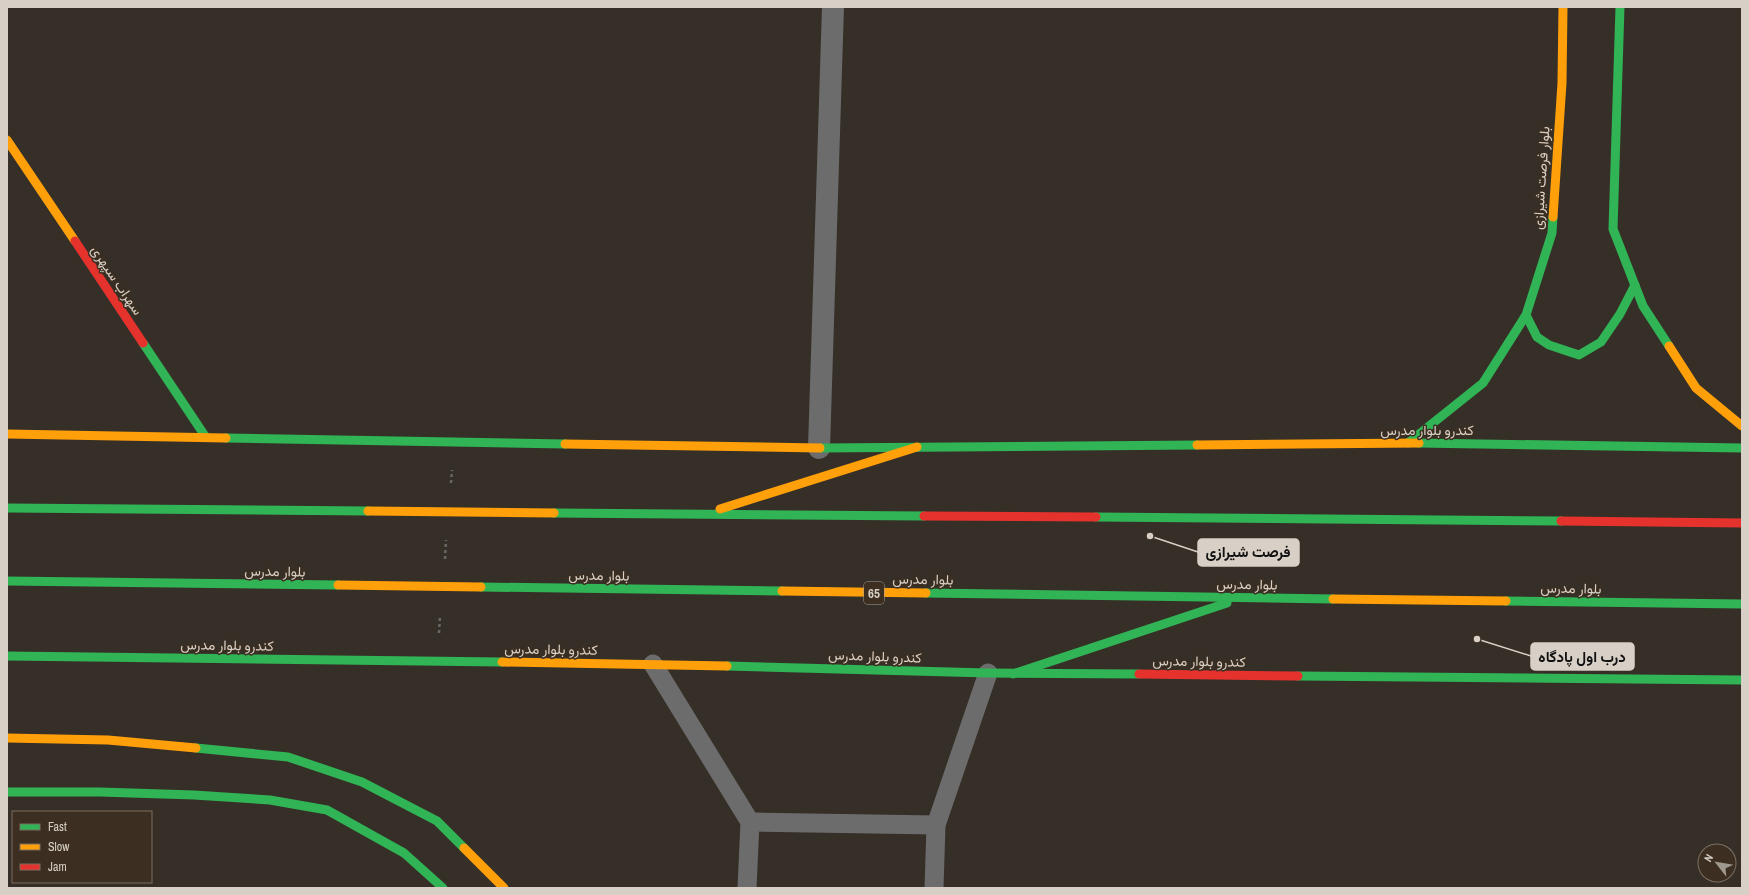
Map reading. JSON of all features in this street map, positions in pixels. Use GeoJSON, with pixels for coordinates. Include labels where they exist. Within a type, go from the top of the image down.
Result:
{"type":"FeatureCollection","features":[{"type":"Feature","properties":{"kind":"main road","name":"بلوار فرصت شیرازی"},"geometry":{"type":"LineString","coordinates":[[1408,443],[1483,383],[1526,315],[1552,233],[1562,83],[1563,7]]}},
{"type":"Feature","properties":{"kind":"main road"},"geometry":{"type":"LineString","coordinates":[[1620,7],[1613,229],[1643,306],[1696,388],[1742,426]]}},
{"type":"Feature","properties":{"kind":"main road","name":"سهراب سپهری"},"geometry":{"type":"LineString","coordinates":[[7,140],[205,436]]}},
{"type":"Feature","properties":{"kind":"main road"},"geometry":{"type":"LineString","coordinates":[[1526,315],[1537,337],[1549,345],[1579,355],[1602,342],[1620,314],[1635,285]]}},
{"type":"Feature","properties":{"kind":"main road","name":"کندرو بلوار مدرس"},"geometry":{"type":"LineString","coordinates":[[7,434],[205,436],[819,448],[1408,443],[1742,448]]}},
{"type":"Feature","properties":{"kind":"main road"},"geometry":{"type":"LineString","coordinates":[[700,515],[917,447]]}},
{"type":"Feature","properties":{"kind":"main road"},"geometry":{"type":"LineString","coordinates":[[7,508],[1742,523]]}},
{"type":"Feature","properties":{"kind":"main road","name":"بلوار مدرس"},"geometry":{"type":"LineString","coordinates":[[7,581],[1742,604]]}},
{"type":"Feature","properties":{"kind":"main road"},"geometry":{"type":"LineString","coordinates":[[1013,674],[1244,598]]}},
{"type":"Feature","properties":{"kind":"main road","name":"کندرو بلوار مدرس"},"geometry":{"type":"LineString","coordinates":[[7,656],[653,664],[1013,674],[1742,680]]}},
{"type":"Feature","properties":{"kind":"main road"},"geometry":{"type":"LineString","coordinates":[[7,738],[108,740],[288,757],[362,782],[437,821],[504,888]]}},
{"type":"Feature","properties":{"kind":"main road"},"geometry":{"type":"LineString","coordinates":[[7,792],[100,792],[194,795],[270,800],[326,810],[404,853],[443,888]]}},
{"type":"Feature","properties":{"kind":"street"},"geometry":{"type":"LineString","coordinates":[[819,448],[833,7]]}},
{"type":"Feature","properties":{"kind":"lane"},"geometry":{"type":"LineString","coordinates":[[653,664],[750,822],[747,888]]}},
{"type":"Feature","properties":{"kind":"lane"},"geometry":{"type":"LineString","coordinates":[[934,888],[936,825],[988,673]]}},
{"type":"Feature","properties":{"kind":"lane"},"geometry":{"type":"LineString","coordinates":[[750,822],[936,825]]}},
{"type":"Feature","properties":{"kind":"path"},"geometry":{"type":"LineString","coordinates":[[437,661],[454,441]]}},
{"type":"Feature","properties":{"kind":"traffic: fast"},"geometry":{"type":"LineString","coordinates":[[1620,7],[1613,229],[1643,306],[1669,346]]}},
{"type":"Feature","properties":{"kind":"traffic: fast"},"geometry":{"type":"LineString","coordinates":[[1408,443],[1483,383],[1526,315],[1552,233],[1553,217]]}},
{"type":"Feature","properties":{"kind":"traffic: fast"},"geometry":{"type":"LineString","coordinates":[[1526,315],[1537,337],[1549,345],[1579,355],[1601,342],[1620,314],[1635,285]]}},
{"type":"Feature","properties":{"kind":"traffic: fast"},"geometry":{"type":"LineString","coordinates":[[143,343],[205,436]]}},
{"type":"Feature","properties":{"kind":"traffic: fast"},"geometry":{"type":"LineString","coordinates":[[226,438],[565,444]]}},
{"type":"Feature","properties":{"kind":"traffic: fast"},"geometry":{"type":"LineString","coordinates":[[1419,443],[1742,448]]}},
{"type":"Feature","properties":{"kind":"traffic: fast"},"geometry":{"type":"LineString","coordinates":[[820,448],[1197,445]]}},
{"type":"Feature","properties":{"kind":"traffic: fast"},"geometry":{"type":"LineString","coordinates":[[7,508],[368,511]]}},
{"type":"Feature","properties":{"kind":"traffic: fast"},"geometry":{"type":"LineString","coordinates":[[554,513],[924,516]]}},
{"type":"Feature","properties":{"kind":"traffic: fast"},"geometry":{"type":"LineString","coordinates":[[1096,517],[1561,521]]}},
{"type":"Feature","properties":{"kind":"traffic: fast"},"geometry":{"type":"LineString","coordinates":[[7,581],[338,585]]}},
{"type":"Feature","properties":{"kind":"traffic: fast"},"geometry":{"type":"LineString","coordinates":[[481,587],[782,591]]}},
{"type":"Feature","properties":{"kind":"traffic: fast"},"geometry":{"type":"LineString","coordinates":[[926,593],[1333,599]]}},
{"type":"Feature","properties":{"kind":"traffic: fast"},"geometry":{"type":"LineString","coordinates":[[1506,601],[1742,604]]}},
{"type":"Feature","properties":{"kind":"traffic: fast"},"geometry":{"type":"LineString","coordinates":[[1013,674],[1227,603]]}},
{"type":"Feature","properties":{"kind":"traffic: fast"},"geometry":{"type":"LineString","coordinates":[[7,656],[502,662]]}},
{"type":"Feature","properties":{"kind":"traffic: fast"},"geometry":{"type":"LineString","coordinates":[[727,666],[988,673],[1139,674]]}},
{"type":"Feature","properties":{"kind":"traffic: fast"},"geometry":{"type":"LineString","coordinates":[[1298,676],[1742,680]]}},
{"type":"Feature","properties":{"kind":"traffic: fast"},"geometry":{"type":"LineString","coordinates":[[196,748],[288,757],[362,782],[437,821],[464,848]]}},
{"type":"Feature","properties":{"kind":"traffic: fast"},"geometry":{"type":"LineString","coordinates":[[7,792],[100,792],[194,795],[270,800],[327,810],[404,853],[443,888]]}},
{"type":"Feature","properties":{"kind":"traffic: slow"},"geometry":{"type":"LineString","coordinates":[[1553,217],[1562,83],[1563,7]]}},
{"type":"Feature","properties":{"kind":"traffic: slow"},"geometry":{"type":"LineString","coordinates":[[7,140],[75,241]]}},
{"type":"Feature","properties":{"kind":"traffic: slow"},"geometry":{"type":"LineString","coordinates":[[1669,346],[1696,388],[1742,426]]}},
{"type":"Feature","properties":{"kind":"traffic: slow"},"geometry":{"type":"LineString","coordinates":[[7,434],[226,438]]}},
{"type":"Feature","properties":{"kind":"traffic: slow"},"geometry":{"type":"LineString","coordinates":[[1197,445],[1419,443]]}},
{"type":"Feature","properties":{"kind":"traffic: slow"},"geometry":{"type":"LineString","coordinates":[[565,444],[820,448]]}},
{"type":"Feature","properties":{"kind":"traffic: slow"},"geometry":{"type":"LineString","coordinates":[[720,509],[917,447]]}},
{"type":"Feature","properties":{"kind":"traffic: slow"},"geometry":{"type":"LineString","coordinates":[[368,511],[554,513]]}},
{"type":"Feature","properties":{"kind":"traffic: slow"},"geometry":{"type":"LineString","coordinates":[[338,585],[481,587]]}},
{"type":"Feature","properties":{"kind":"traffic: slow"},"geometry":{"type":"LineString","coordinates":[[782,591],[926,593]]}},
{"type":"Feature","properties":{"kind":"traffic: slow"},"geometry":{"type":"LineString","coordinates":[[1333,599],[1506,601]]}},
{"type":"Feature","properties":{"kind":"traffic: slow"},"geometry":{"type":"LineString","coordinates":[[502,662],[727,666]]}},
{"type":"Feature","properties":{"kind":"traffic: slow"},"geometry":{"type":"LineString","coordinates":[[7,738],[108,740],[196,748]]}},
{"type":"Feature","properties":{"kind":"traffic: slow"},"geometry":{"type":"LineString","coordinates":[[464,848],[504,888]]}},
{"type":"Feature","properties":{"kind":"traffic: jam"},"geometry":{"type":"LineString","coordinates":[[75,241],[143,343]]}},
{"type":"Feature","properties":{"kind":"traffic: jam"},"geometry":{"type":"LineString","coordinates":[[924,516],[1096,517]]}},
{"type":"Feature","properties":{"kind":"traffic: jam"},"geometry":{"type":"LineString","coordinates":[[1561,521],[1742,523]]}},
{"type":"Feature","properties":{"kind":"traffic: jam"},"geometry":{"type":"LineString","coordinates":[[1139,674],[1298,676]]}},
{"type":"Feature","properties":{"kind":"place","name":"فرصت شیرازی"},"geometry":{"type":"Point","coordinates":[1150,536]}},
{"type":"Feature","properties":{"kind":"place","name":"درب اول پادگاه"},"geometry":{"type":"Point","coordinates":[1477,639]}}]}
